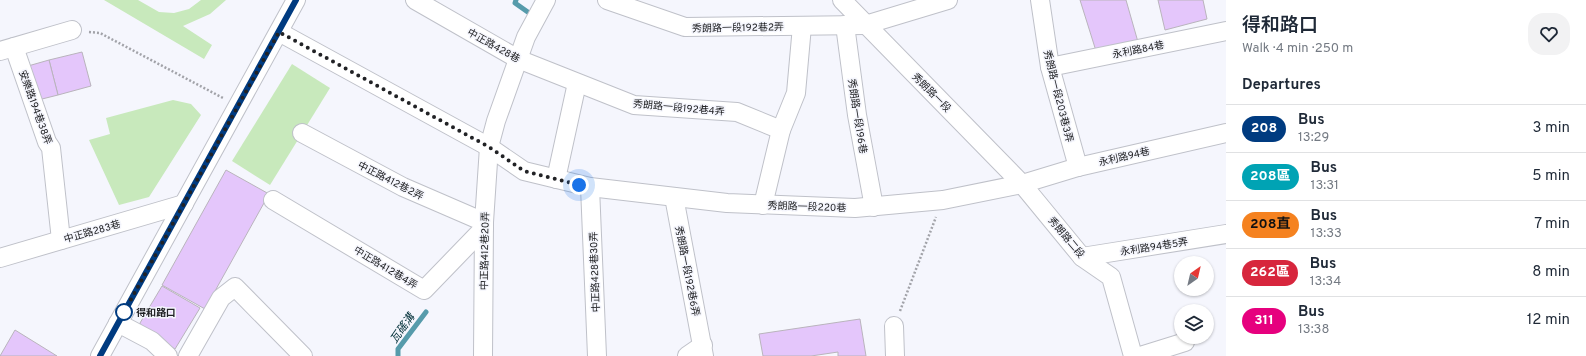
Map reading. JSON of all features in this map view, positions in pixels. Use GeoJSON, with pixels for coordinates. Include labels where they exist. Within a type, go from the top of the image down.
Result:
{"type":"FeatureCollection","features":[{"type":"Feature","properties":{"kind":"street"},"geometry":{"type":"LineString","coordinates":[[100,356],[296,0]]}},
{"type":"Feature","properties":{"kind":"street","name":"中正路428巷"},"geometry":{"type":"LineString","coordinates":[[415,0],[518,59],[577,83]]}},
{"type":"Feature","properties":{"kind":"street","name":"中正路412巷20弄"},"geometry":{"type":"LineString","coordinates":[[483,356],[484,225],[489,147],[496,121],[526,37],[546,0]]}},
{"type":"Feature","properties":{"kind":"street","name":"秀朗路一段192巷2弄"},"geometry":{"type":"LineString","coordinates":[[607,0],[685,28],[865,25],[948,0]]}},
{"type":"Feature","properties":{"kind":"street","name":"秀朗路一段"},"geometry":{"type":"LineString","coordinates":[[842,0],[1022,184]]}},
{"type":"Feature","properties":{"kind":"street","name":"秀朗路一段203巷3弄"},"geometry":{"type":"LineString","coordinates":[[1040,0],[1050,67],[1078,167]]}},
{"type":"Feature","properties":{"kind":"street","name":"秀朗路一段196巷"},"geometry":{"type":"LineString","coordinates":[[845,25],[856,114],[874,207]]}},
{"type":"Feature","properties":{"kind":"street"},"geometry":{"type":"LineString","coordinates":[[763,205],[781,130],[796,93],[802,26]]}},
{"type":"Feature","properties":{"kind":"street"},"geometry":{"type":"LineString","coordinates":[[7,49],[72,30]]}},
{"type":"Feature","properties":{"kind":"street","name":"永利路84巷"},"geometry":{"type":"LineString","coordinates":[[1050,67],[1226,31]]}},
{"type":"Feature","properties":{"kind":"street","name":"秀朗路一段220巷"},"geometry":{"type":"LineString","coordinates":[[279,32],[489,147],[524,171],[590,188],[727,203],[855,208],[943,200],[1022,184]]}},
{"type":"Feature","properties":{"kind":"street","name":"安樂路194巷38弄"},"geometry":{"type":"LineString","coordinates":[[7,49],[47,142],[51,148],[61,240]]}},
{"type":"Feature","properties":{"kind":"street"},"geometry":{"type":"LineString","coordinates":[[556,179],[577,83]]}},
{"type":"Feature","properties":{"kind":"street","name":"秀朗路一段192巷4弄"},"geometry":{"type":"LineString","coordinates":[[577,83],[634,105],[737,112],[781,130]]}},
{"type":"Feature","properties":{"kind":"street","name":"中正路412巷2弄"},"geometry":{"type":"LineString","coordinates":[[302,133],[403,187],[484,225]]}},
{"type":"Feature","properties":{"kind":"street","name":"永利路94巷"},"geometry":{"type":"LineString","coordinates":[[1022,184],[1078,167],[1226,133]]}},
{"type":"Feature","properties":{"kind":"street","name":"秀朗路二段"},"geometry":{"type":"LineString","coordinates":[[1022,184],[1082,257],[1111,277],[1133,356]]}},
{"type":"Feature","properties":{"kind":"street","name":"中正路428巷30弄"},"geometry":{"type":"LineString","coordinates":[[590,188],[597,356]]}},
{"type":"Feature","properties":{"kind":"street","name":"秀朗路一段192巷6弄"},"geometry":{"type":"LineString","coordinates":[[674,197],[703,351]]}},
{"type":"Feature","properties":{"kind":"street","name":"中正路412巷4弄"},"geometry":{"type":"LineString","coordinates":[[273,200],[424,290],[484,225]]}},
{"type":"Feature","properties":{"kind":"street","name":"中正路283巷"},"geometry":{"type":"LineString","coordinates":[[1,255],[61,240],[184,204]]}},
{"type":"Feature","properties":{"kind":"street","name":"永利路94巷5弄"},"geometry":{"type":"LineString","coordinates":[[1082,257],[1226,234]]}},
{"type":"Feature","properties":{"kind":"street"},"geometry":{"type":"LineString","coordinates":[[188,356],[221,298],[235,287],[303,356]]}},
{"type":"Feature","properties":{"kind":"street"},"geometry":{"type":"LineString","coordinates":[[118,323],[152,341],[168,356]]}},
{"type":"Feature","properties":{"kind":"street"},"geometry":{"type":"LineString","coordinates":[[894,326],[895,356]]}},
{"type":"Feature","properties":{"kind":"street"},"geometry":{"type":"LineString","coordinates":[[1140,356],[1179,344]]}},
{"type":"Feature","properties":{"kind":"street"},"geometry":{"type":"LineString","coordinates":[[687,356],[703,351]]}},
{"type":"Feature","properties":{"kind":"path"},"geometry":{"type":"LineString","coordinates":[[72,30],[100,33],[238,106]]}},
{"type":"Feature","properties":{"kind":"path"},"geometry":{"type":"LineString","coordinates":[[894,326],[943,200]]}},
{"type":"Feature","properties":{"kind":"green space"},"geometry":{"type":"Polygon","coordinates":[[[104,0],[138,0],[159,12],[174,13],[189,9],[201,0],[226,0],[210,14],[183,26],[212,45],[204,59],[104,0]]]}},
{"type":"Feature","properties":{"kind":"green space"},"geometry":{"type":"Polygon","coordinates":[[[292,64],[330,88],[270,185],[232,161],[292,64]]]}},
{"type":"Feature","properties":{"kind":"green space"},"geometry":{"type":"Polygon","coordinates":[[[173,100],[191,104],[201,115],[149,197],[119,205],[89,140],[110,134],[106,118],[173,100]]]}},
{"type":"Feature","properties":{"kind":"building"},"geometry":{"type":"Polygon","coordinates":[[[1080,0],[1126,0],[1138,42],[1096,51],[1080,0]]]}},
{"type":"Feature","properties":{"kind":"building"},"geometry":{"type":"Polygon","coordinates":[[[1158,0],[1203,0],[1207,19],[1165,30],[1158,0]]]}},
{"type":"Feature","properties":{"kind":"building"},"geometry":{"type":"Polygon","coordinates":[[[82,52],[91,86],[58,95],[49,60],[82,52]]]}},
{"type":"Feature","properties":{"kind":"building"},"geometry":{"type":"Polygon","coordinates":[[[49,60],[58,95],[38,100],[28,66],[49,60]]]}},
{"type":"Feature","properties":{"kind":"building"},"geometry":{"type":"Polygon","coordinates":[[[226,170],[269,194],[205,309],[162,285],[226,170]]]}},
{"type":"Feature","properties":{"kind":"building"},"geometry":{"type":"Polygon","coordinates":[[[162,286],[200,308],[175,349],[142,331],[140,323],[162,286]]]}},
{"type":"Feature","properties":{"kind":"building"},"geometry":{"type":"Polygon","coordinates":[[[860,319],[866,356],[838,356],[838,352],[811,356],[763,356],[759,334],[860,319]]]}},
{"type":"Feature","properties":{"kind":"building"},"geometry":{"type":"Polygon","coordinates":[[[15,330],[57,356],[0,356],[15,330]]]}},
{"type":"Feature","properties":{"kind":"waterway","name":"瓦磘溝"},"geometry":{"type":"LineString","coordinates":[[516,0],[515,3],[532,15]]}},
{"type":"Feature","properties":{"kind":"waterway","name":"瓦磘溝"},"geometry":{"type":"LineString","coordinates":[[398,356],[398,349],[426,312]]}},
{"type":"Feature","properties":{"kind":"bus line","name":"208"},"geometry":{"type":"LineString","coordinates":[[100,356],[296,0]]}},
{"type":"Feature","properties":{"kind":"place","name":"得和路口"},"geometry":{"type":"Point","coordinates":[124,312]}},
{"type":"Feature","properties":{"kind":"route"},"geometry":{"type":"LineString","coordinates":[[124,312],[279,32],[489,147],[524,171],[579,185]]}}]}
